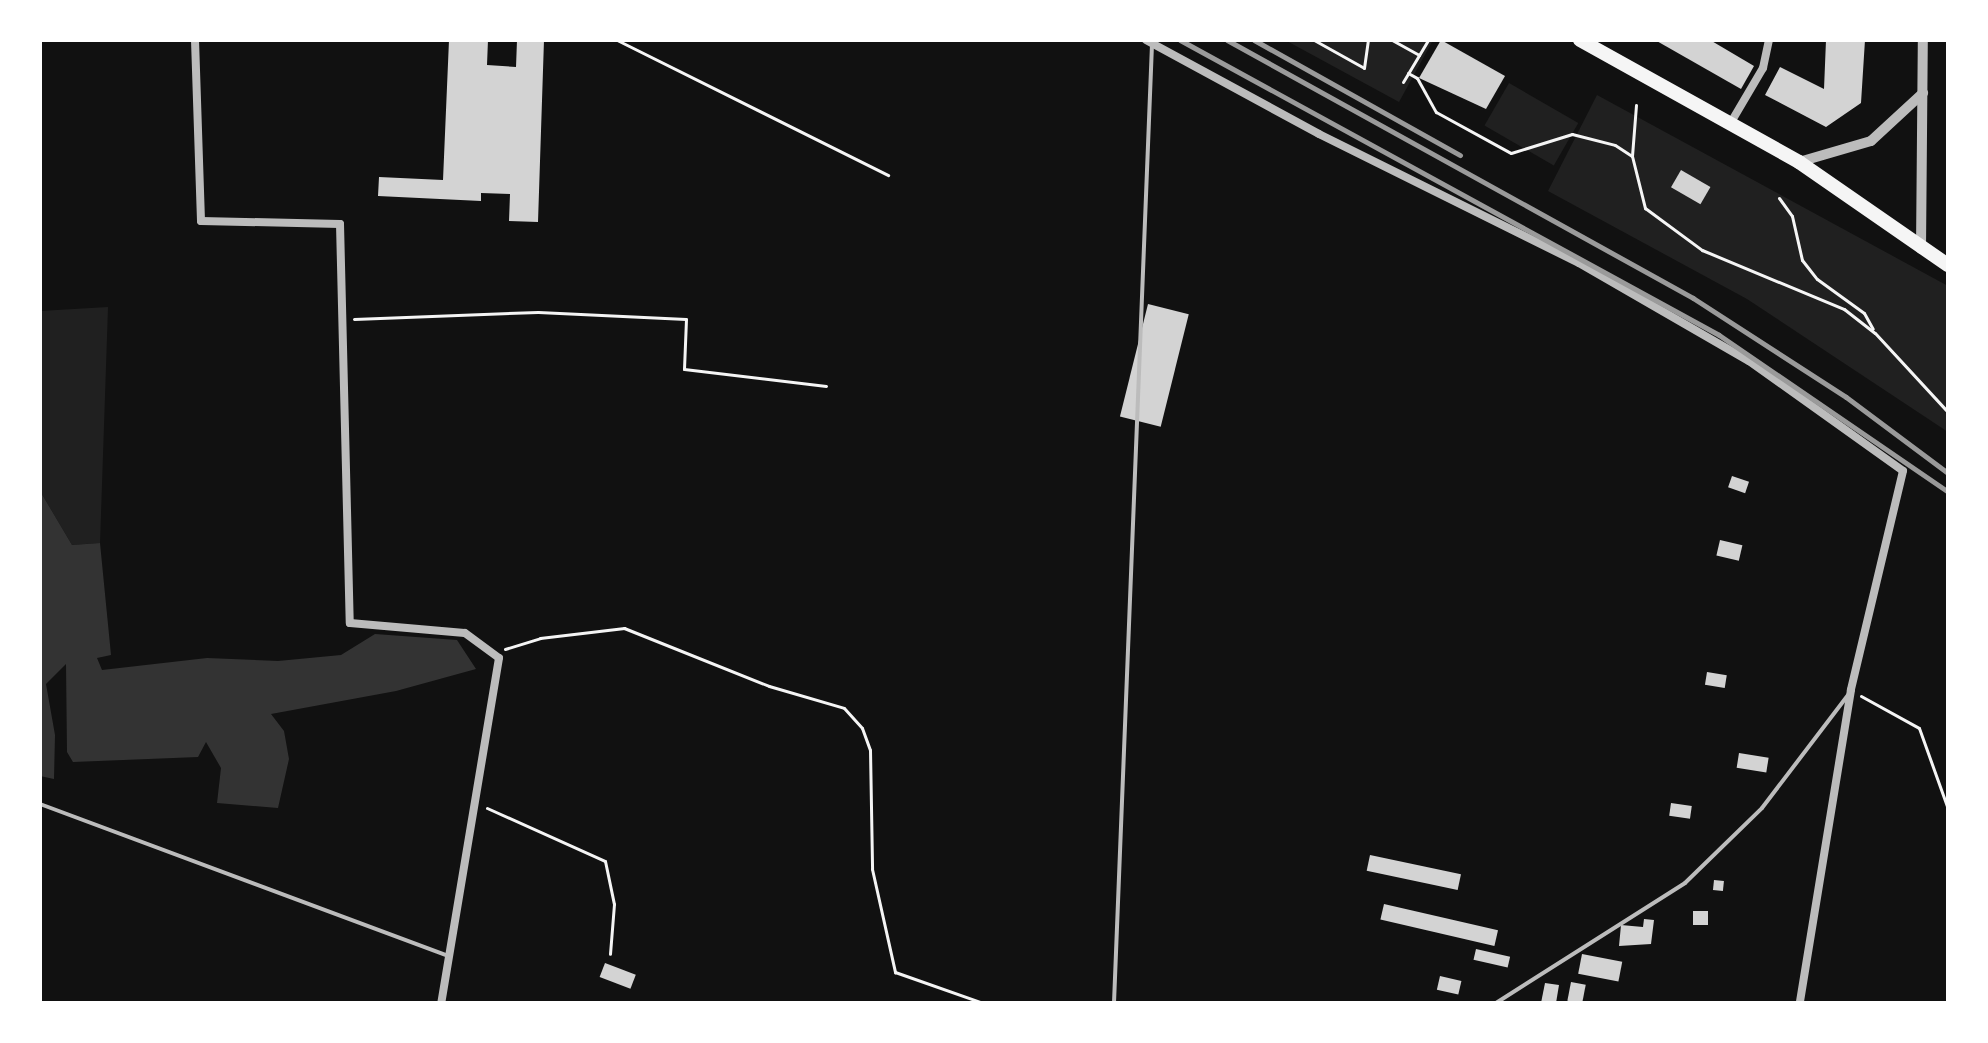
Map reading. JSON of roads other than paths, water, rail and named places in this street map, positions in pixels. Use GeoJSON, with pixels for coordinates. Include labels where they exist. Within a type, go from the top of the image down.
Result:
{"type":"FeatureCollection","features":[{"type":"Feature","properties":{"kind":"highway"},"geometry":{"type":"LineString","coordinates":[[1580,40],[1799,162],[1948,265]]}},
{"type":"Feature","properties":{"kind":"street"},"geometry":{"type":"LineString","coordinates":[[195,40],[201,221],[340,224],[350,623],[465,633],[499,658],[472,802],[441,1003]]}},
{"type":"Feature","properties":{"kind":"street"},"geometry":{"type":"LineString","coordinates":[[1730,124],[1763,68],[1769,40]]}},
{"type":"Feature","properties":{"kind":"street"},"geometry":{"type":"LineString","coordinates":[[1921,249],[1923,40]]}},
{"type":"Feature","properties":{"kind":"street"},"geometry":{"type":"LineString","coordinates":[[1149,42],[1319,134],[1579,263],[1749,361],[1903,471],[1851,690],[1800,1003]]}},
{"type":"Feature","properties":{"kind":"street"},"geometry":{"type":"LineString","coordinates":[[1799,162],[1871,141],[1923,93]]}},
{"type":"Feature","properties":{"kind":"lane"},"geometry":{"type":"LineString","coordinates":[[1114,1003],[1149,42]]}},
{"type":"Feature","properties":{"kind":"lane"},"geometry":{"type":"LineString","coordinates":[[1496,1003],[1685,883],[1762,808],[1851,690]]}},
{"type":"Feature","properties":{"kind":"lane"},"geometry":{"type":"LineString","coordinates":[[40,804],[447,955]]}},
{"type":"Feature","properties":{"kind":"railway"},"geometry":{"type":"LineString","coordinates":[[1180,40],[1719,335],[1948,492]]}},
{"type":"Feature","properties":{"kind":"railway"},"geometry":{"type":"LineString","coordinates":[[1227,40],[1693,298],[1846,397],[1948,473]]}},
{"type":"Feature","properties":{"kind":"railway"},"geometry":{"type":"LineString","coordinates":[[1254,40],[1460,155]]}}]}
